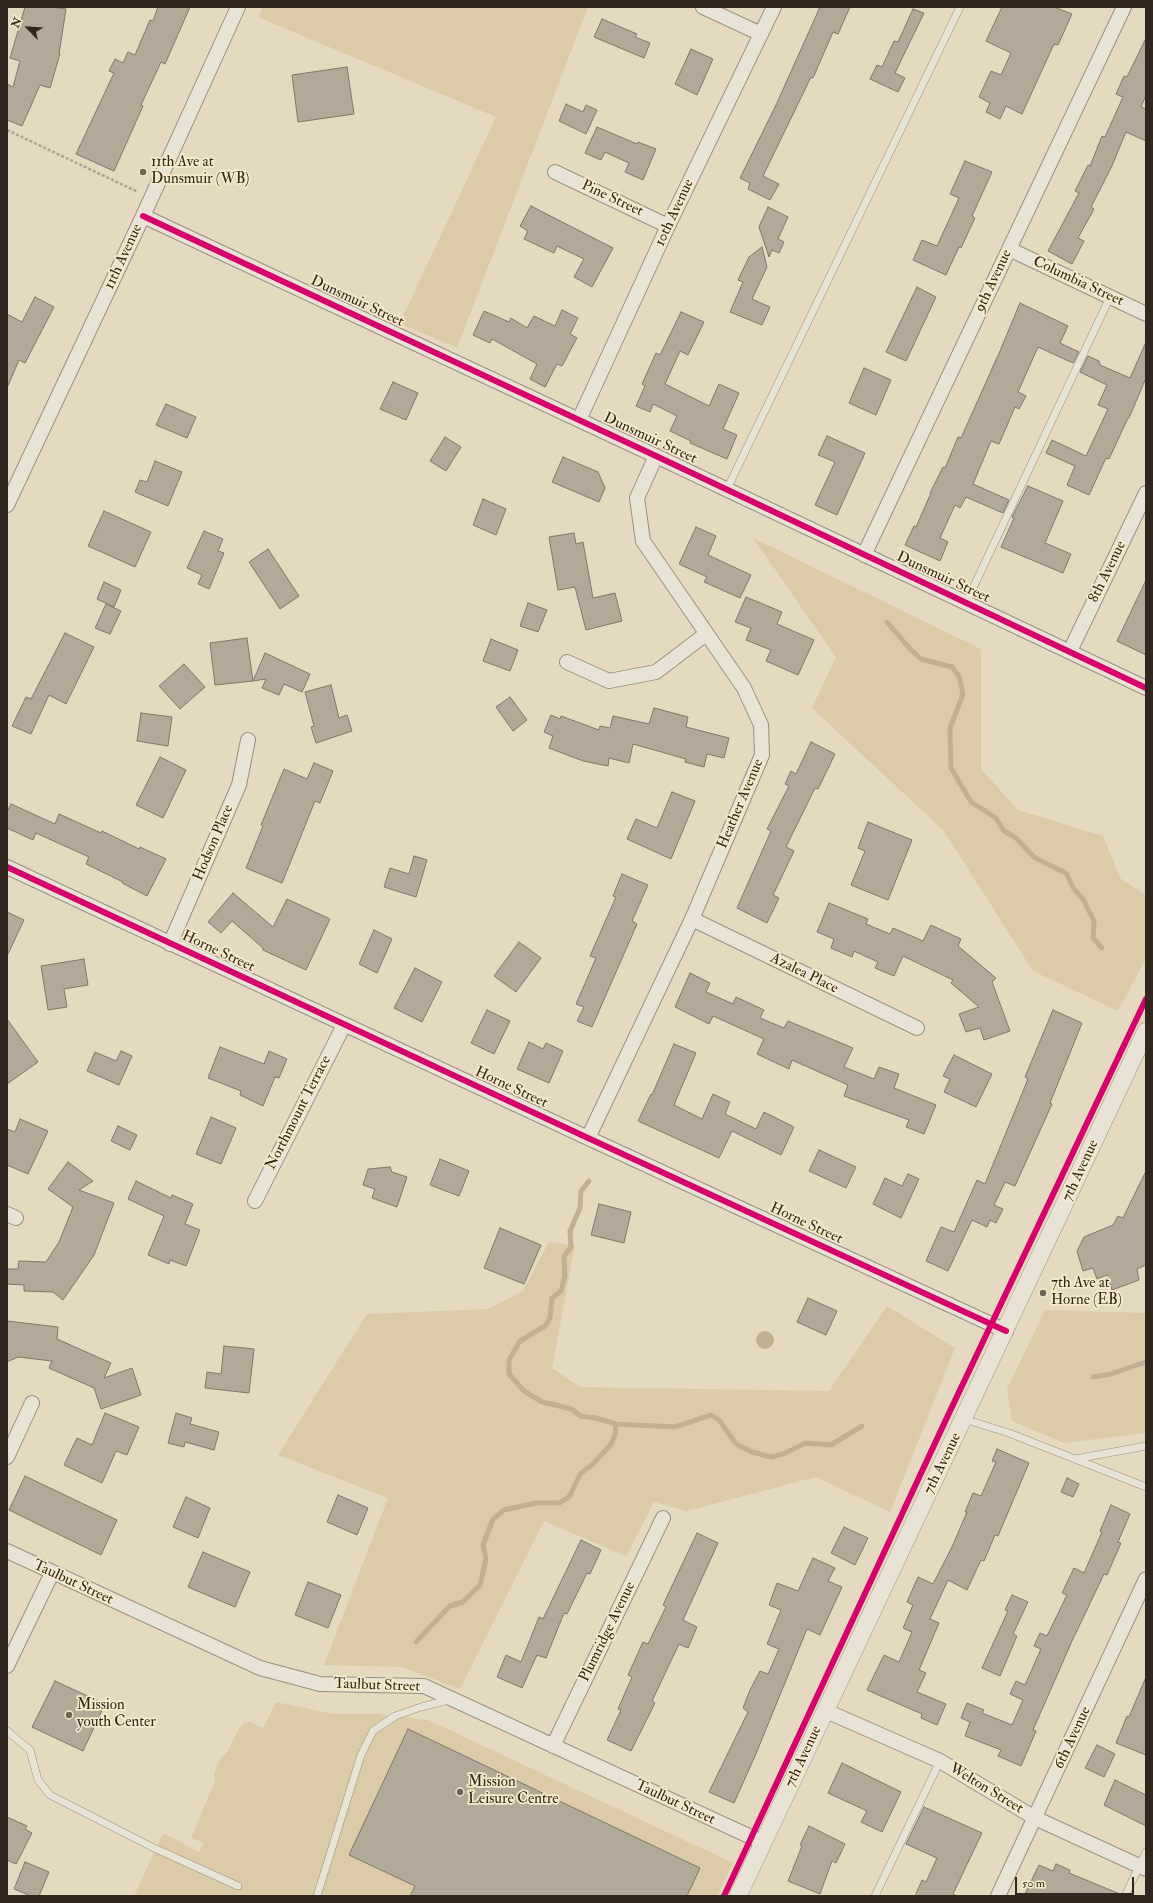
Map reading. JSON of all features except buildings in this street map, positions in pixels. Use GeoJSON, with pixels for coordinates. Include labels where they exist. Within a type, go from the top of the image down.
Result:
{"type":"FeatureCollection","features":[{"type":"Feature","properties":{"kind":"street","name":"11th Avenue"},"geometry":{"type":"LineString","coordinates":[[7,505],[143,216],[238,7]]}},
{"type":"Feature","properties":{"kind":"street"},"geometry":{"type":"LineString","coordinates":[[704,7],[761,34]]}},
{"type":"Feature","properties":{"kind":"street","name":"10th Avenue"},"geometry":{"type":"LineString","coordinates":[[578,420],[668,226],[774,7]]}},
{"type":"Feature","properties":{"kind":"street","name":"9th Avenue"},"geometry":{"type":"LineString","coordinates":[[864,555],[1124,7]]}},
{"type":"Feature","properties":{"kind":"street","name":"Pine Street"},"geometry":{"type":"LineString","coordinates":[[555,172],[668,226]]}},
{"type":"Feature","properties":{"kind":"street","name":"Dunsmuir Street"},"geometry":{"type":"LineString","coordinates":[[143,216],[656,456],[1146,688]]}},
{"type":"Feature","properties":{"kind":"street","name":"Columbia Street"},"geometry":{"type":"LineString","coordinates":[[1009,249],[1146,314]]}},
{"type":"Feature","properties":{"kind":"street","name":"Heather Avenue"},"geometry":{"type":"LineString","coordinates":[[588,1138],[692,919],[762,755],[761,725],[744,688],[643,541],[637,498],[656,456]]}},
{"type":"Feature","properties":{"kind":"street","name":"8th Avenue"},"geometry":{"type":"LineString","coordinates":[[1070,651],[1146,493]]}},
{"type":"Feature","properties":{"kind":"street"},"geometry":{"type":"LineString","coordinates":[[567,662],[609,681],[656,672],[706,634]]}},
{"type":"Feature","properties":{"kind":"street","name":"Hodson Place"},"geometry":{"type":"LineString","coordinates":[[170,944],[239,785],[248,740]]}},
{"type":"Feature","properties":{"kind":"street","name":"Horne Street"},"geometry":{"type":"LineString","coordinates":[[7,867],[344,1025],[1006,1330]]}},
{"type":"Feature","properties":{"kind":"street","name":"Azalea Place"},"geometry":{"type":"LineString","coordinates":[[692,919],[917,1028]]}},
{"type":"Feature","properties":{"kind":"street","name":"Northmount Terrace"},"geometry":{"type":"LineString","coordinates":[[255,1201],[344,1025]]}},
{"type":"Feature","properties":{"kind":"street","name":"7th Avenue"},"geometry":{"type":"LineString","coordinates":[[738,1896],[1146,1031]]}},
{"type":"Feature","properties":{"kind":"street"},"geometry":{"type":"LineString","coordinates":[[7,1457],[32,1403]]}},
{"type":"Feature","properties":{"kind":"street","name":"Plumridge Avenue"},"geometry":{"type":"LineString","coordinates":[[553,1746],[663,1518]]}},
{"type":"Feature","properties":{"kind":"street","name":"Taulbut Street"},"geometry":{"type":"LineString","coordinates":[[7,1551],[260,1668],[320,1684],[424,1686],[764,1843]]}},
{"type":"Feature","properties":{"kind":"street"},"geometry":{"type":"LineString","coordinates":[[7,1666],[52,1573]]}},
{"type":"Feature","properties":{"kind":"street","name":"6th Avenue"},"geometry":{"type":"LineString","coordinates":[[998,1896],[1036,1818],[1146,1579]]}},
{"type":"Feature","properties":{"kind":"street","name":"Welton Street"},"geometry":{"type":"LineString","coordinates":[[826,1711],[940,1761],[1036,1818],[1142,1867]]}},
{"type":"Feature","properties":{"kind":"lane"},"geometry":{"type":"LineString","coordinates":[[726,489],[960,7]]}},
{"type":"Feature","properties":{"kind":"lane"},"geometry":{"type":"LineString","coordinates":[[966,603],[1110,297]]}},
{"type":"Feature","properties":{"kind":"lane"},"geometry":{"type":"LineString","coordinates":[[964,1419],[1010,1433],[1146,1487]]}},
{"type":"Feature","properties":{"kind":"lane"},"geometry":{"type":"LineString","coordinates":[[1075,1459],[1146,1446]]}},
{"type":"Feature","properties":{"kind":"lane"},"geometry":{"type":"LineString","coordinates":[[317,1896],[361,1755],[373,1731],[395,1716],[421,1706],[452,1699]]}},
{"type":"Feature","properties":{"kind":"lane"},"geometry":{"type":"LineString","coordinates":[[7,1731],[30,1750],[38,1780],[50,1795],[152,1847],[238,1886]]}},
{"type":"Feature","properties":{"kind":"lane"},"geometry":{"type":"LineString","coordinates":[[875,1896],[940,1761]]}},
{"type":"Feature","properties":{"kind":"lane"},"geometry":{"type":"LineString","coordinates":[[1125,1896],[1142,1867],[1146,1852]]}},
{"type":"Feature","properties":{"kind":"path"},"geometry":{"type":"LineString","coordinates":[[7,130],[151,198]]}},
{"type":"Feature","properties":{"kind":"shaded area"},"geometry":{"type":"Polygon","coordinates":[[[263,7],[588,7],[457,348],[400,323],[496,117],[258,17],[263,7]]]}},
{"type":"Feature","properties":{"kind":"shaded area"},"geometry":{"type":"Polygon","coordinates":[[[753,538],[981,649],[981,769],[1018,810],[1103,836],[1121,879],[1146,895],[1146,958],[1118,1011],[1033,971],[944,831],[812,708],[836,657],[753,538]]]}},
{"type":"Feature","properties":{"kind":"shaded area"},"geometry":{"type":"Polygon","coordinates":[[[549,1242],[575,1245],[552,1368],[580,1387],[829,1391],[887,1306],[955,1348],[890,1512],[816,1477],[687,1511],[654,1502],[626,1556],[544,1521],[460,1689],[402,1667],[324,1665],[388,1498],[278,1455],[367,1314],[488,1309],[523,1291],[549,1242]]]}},
{"type":"Feature","properties":{"kind":"shaded area"},"geometry":{"type":"Polygon","coordinates":[[[1045,1310],[1146,1313],[1146,1433],[1064,1443],[1012,1421],[1007,1389],[1045,1310]]]}},
{"type":"Feature","properties":{"kind":"shaded area"},"geometry":{"type":"Polygon","coordinates":[[[761,1331],[769,1331],[774,1336],[772,1347],[769,1349],[761,1349],[756,1344],[756,1336],[761,1331]]]}},
{"type":"Feature","properties":{"kind":"shaded area"},"geometry":{"type":"Polygon","coordinates":[[[276,1702],[333,1714],[377,1714],[428,1720],[733,1863],[717,1896],[134,1896],[163,1833],[199,1852],[204,1843],[191,1838],[215,1781],[214,1773],[221,1758],[227,1752],[239,1728],[244,1723],[250,1722],[263,1728],[276,1702]]]}},
{"type":"Feature","properties":{"kind":"waterway"},"geometry":{"type":"LineString","coordinates":[[887,622],[910,649],[921,659],[952,667],[959,676],[963,694],[950,728],[951,768],[971,802],[996,818],[1004,831],[1016,838],[1035,858],[1066,873],[1074,889],[1083,899],[1094,921],[1093,938],[1102,948]]}},
{"type":"Feature","properties":{"kind":"waterway"},"geometry":{"type":"LineString","coordinates":[[589,1181],[581,1191],[580,1208],[570,1231],[571,1247],[564,1256],[565,1276],[561,1291],[552,1298],[550,1318],[545,1326],[520,1341],[509,1360],[509,1374],[524,1391],[542,1402],[572,1409],[580,1416],[596,1418],[616,1424]]}},
{"type":"Feature","properties":{"kind":"waterway"},"geometry":{"type":"LineString","coordinates":[[1093,1377],[1111,1374],[1146,1362]]}},
{"type":"Feature","properties":{"kind":"waterway"},"geometry":{"type":"LineString","coordinates":[[416,1642],[450,1606],[463,1602],[480,1585],[486,1559],[483,1545],[493,1519],[504,1510],[536,1503],[559,1503],[569,1497],[581,1473],[593,1464],[611,1444],[615,1435],[616,1424],[675,1427],[711,1415],[719,1420],[736,1444],[752,1452],[771,1457],[783,1454],[806,1443],[831,1445],[862,1426]]}},
{"type":"Feature","properties":{"kind":"cycle path"},"geometry":{"type":"LineString","coordinates":[[143,216],[656,456],[1146,688]]}},
{"type":"Feature","properties":{"kind":"cycle path"},"geometry":{"type":"LineString","coordinates":[[7,867],[1006,1331]]}},
{"type":"Feature","properties":{"kind":"cycle path"},"geometry":{"type":"LineString","coordinates":[[724,1896],[950,1411],[1146,999]]}},
{"type":"Feature","properties":{"kind":"place","name":"11th Ave at Dunsmuir (WB)"},"geometry":{"type":"Point","coordinates":[143,172]}},
{"type":"Feature","properties":{"kind":"place","name":"7th Ave at Horne (EB)"},"geometry":{"type":"Point","coordinates":[1043,1293]}},
{"type":"Feature","properties":{"kind":"place","name":"Mission youth Center"},"geometry":{"type":"Point","coordinates":[69,1715]}},
{"type":"Feature","properties":{"kind":"place","name":"Mission Leisure Centre"},"geometry":{"type":"Point","coordinates":[460,1792]}}]}
